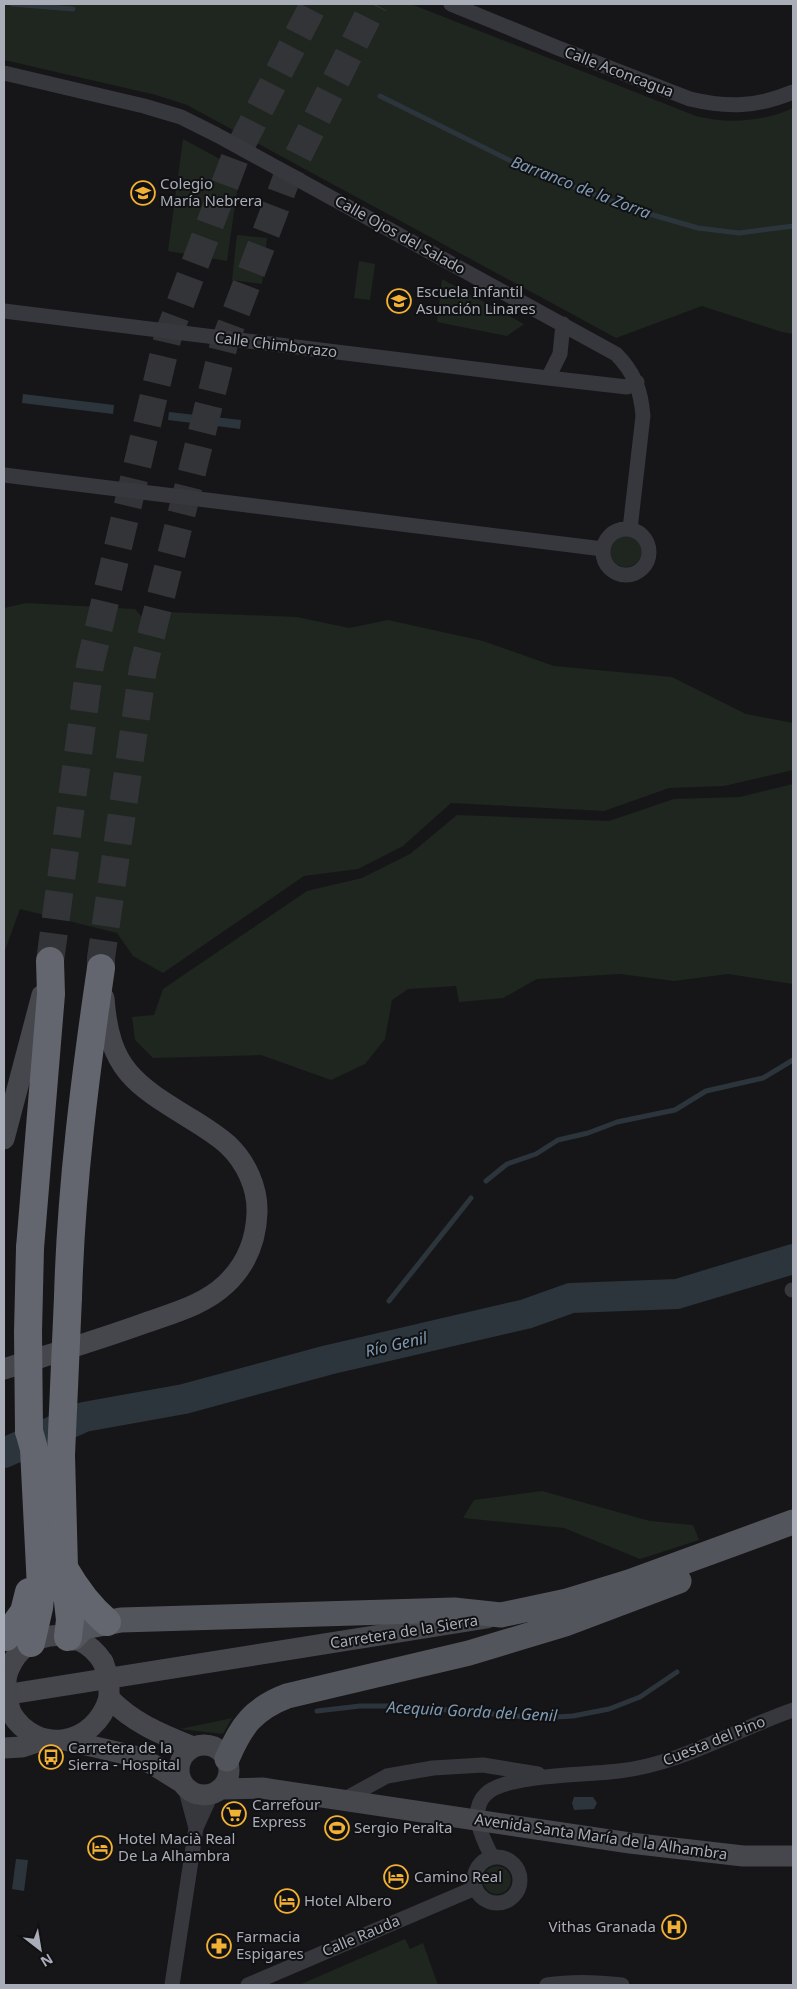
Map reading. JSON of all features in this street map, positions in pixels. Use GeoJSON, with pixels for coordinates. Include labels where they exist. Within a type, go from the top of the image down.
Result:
{"type":"FeatureCollection","features":[{"type":"Feature","properties":{"kind":"highway"},"geometry":{"type":"LineString","coordinates":[[50,960],[51,994],[30,1248],[28,1332],[29,1431],[34,1449],[46,1569],[70,1620],[70,1637]]}},
{"type":"Feature","properties":{"kind":"highway"},"geometry":{"type":"LineString","coordinates":[[17,1640],[39,1608],[61,1455],[69,1245],[89,1055],[101,968]]}},
{"type":"Feature","properties":{"kind":"highway"},"geometry":{"type":"LineString","coordinates":[[46,1569],[78,1591],[92,1610],[107,1622]]}},
{"type":"Feature","properties":{"kind":"main road","name":"Carretera de la Sierra"},"geometry":{"type":"LineString","coordinates":[[501,1615],[567,1600],[629,1582],[793,1522]]}},
{"type":"Feature","properties":{"kind":"main road"},"geometry":{"type":"LineString","coordinates":[[228,1762],[237,1736],[250,1718],[270,1703],[287,1696],[469,1653],[565,1624],[632,1600],[750,1552],[793,1526]]}},
{"type":"Feature","properties":{"kind":"main road"},"geometry":{"type":"LineString","coordinates":[[70,1637],[84,1627],[107,1622],[454,1610],[501,1615]]}},
{"type":"Feature","properties":{"kind":"street","name":"Calle Aconcagua"},"geometry":{"type":"LineString","coordinates":[[451,4],[690,99],[712,104],[750,105],[773,100],[793,92]]}},
{"type":"Feature","properties":{"kind":"street","name":"Calle Ojos del Salado"},"geometry":{"type":"LineString","coordinates":[[4,73],[144,106],[181,117],[616,354],[628,366],[637,382],[642,400],[643,416],[630,529]]}},
{"type":"Feature","properties":{"kind":"street","name":"Calle Chimborazo"},"geometry":{"type":"LineString","coordinates":[[4,312],[627,387],[637,382]]}},
{"type":"Feature","properties":{"kind":"street"},"geometry":{"type":"LineString","coordinates":[[548,378],[560,354],[563,324]]}},
{"type":"Feature","properties":{"kind":"street"},"geometry":{"type":"LineString","coordinates":[[4,475],[603,549]]}},
{"type":"Feature","properties":{"kind":"street"},"geometry":{"type":"LineString","coordinates":[[630,529],[643,536],[649,550],[648,558],[640,570],[625,575],[611,570],[606,564],[603,549],[609,536],[615,531],[630,529]]}},
{"type":"Feature","properties":{"kind":"street"},"geometry":{"type":"LineString","coordinates":[[4,1139],[50,960]]}},
{"type":"Feature","properties":{"kind":"street"},"geometry":{"type":"LineString","coordinates":[[4,1369],[110,1336],[200,1302],[225,1285],[236,1273],[246,1259],[253,1243],[257,1226],[257,1206],[249,1175],[241,1160],[216,1135],[143,1088],[120,1064],[105,1020],[101,968]]}},
{"type":"Feature","properties":{"kind":"street","name":"Carretera de la Sierra"},"geometry":{"type":"LineString","coordinates":[[7,1695],[501,1615]]}},
{"type":"Feature","properties":{"kind":"street"},"geometry":{"type":"LineString","coordinates":[[4,1748],[22,1747],[56,1739],[76,1737],[93,1727],[104,1712],[109,1698],[109,1680],[103,1662],[89,1646],[70,1637],[48,1636],[17,1640],[7,1695],[19,1723],[29,1732],[56,1739],[134,1756],[152,1764],[195,1794],[203,1796],[216,1792]]}},
{"type":"Feature","properties":{"kind":"street"},"geometry":{"type":"LineString","coordinates":[[109,1698],[134,1720],[150,1730],[193,1747]]}},
{"type":"Feature","properties":{"kind":"street","name":"Cuesta del Pino"},"geometry":{"type":"LineString","coordinates":[[477,1821],[480,1803],[487,1792],[504,1784],[545,1776],[620,1771],[652,1765],[696,1751],[793,1710]]}},
{"type":"Feature","properties":{"kind":"street"},"geometry":{"type":"LineString","coordinates":[[172,1985],[196,1828],[216,1792],[229,1775],[228,1762],[222,1752],[213,1746],[193,1747],[185,1753],[180,1762],[178,1773],[196,1828]]}},
{"type":"Feature","properties":{"kind":"street","name":"Avenida Santa María de la Alhambra"},"geometry":{"type":"LineString","coordinates":[[228,1762],[262,1788]]}},
{"type":"Feature","properties":{"kind":"street","name":"Cuesta del Pino"},"geometry":{"type":"LineString","coordinates":[[342,1800],[387,1776],[433,1768],[483,1765],[545,1776]]}},
{"type":"Feature","properties":{"kind":"street","name":"Avenida Santa María de la Alhambra"},"geometry":{"type":"LineString","coordinates":[[216,1792],[262,1788],[630,1843],[743,1856],[793,1856]]}},
{"type":"Feature","properties":{"kind":"street"},"geometry":{"type":"LineString","coordinates":[[477,1821],[492,1857]]}},
{"type":"Feature","properties":{"kind":"street"},"geometry":{"type":"LineString","coordinates":[[492,1857],[508,1859],[518,1870],[520,1880],[516,1892],[511,1898],[497,1903],[483,1898],[475,1888],[473,1878],[475,1871],[485,1859],[492,1857]]}},
{"type":"Feature","properties":{"kind":"street","name":"Calle Rauda"},"geometry":{"type":"LineString","coordinates":[[248,1985],[475,1888]]}},
{"type":"Feature","properties":{"kind":"street"},"geometry":{"type":"LineString","coordinates":[[547,1985],[601,1982],[622,1985]]}},
{"type":"Feature","properties":{"kind":"shaded area"},"geometry":{"type":"Polygon","coordinates":[[[4,4],[411,4],[696,116],[733,121],[758,119],[793,108],[793,334],[702,306],[616,338],[187,105],[156,95],[4,60],[4,4]]]}},
{"type":"Feature","properties":{"kind":"shaded area"},"geometry":{"type":"Polygon","coordinates":[[[183,139],[240,170],[227,261],[168,251],[183,139]]]}},
{"type":"Feature","properties":{"kind":"shaded area"},"geometry":{"type":"Polygon","coordinates":[[[237,235],[267,238],[262,284],[232,280],[237,235]]]}},
{"type":"Feature","properties":{"kind":"shaded area"},"geometry":{"type":"Polygon","coordinates":[[[359,261],[375,264],[370,300],[354,298],[359,261]]]}},
{"type":"Feature","properties":{"kind":"shaded area"},"geometry":{"type":"Polygon","coordinates":[[[442,279],[524,324],[507,336],[437,322],[442,279]]]}},
{"type":"Feature","properties":{"kind":"shaded area"},"geometry":{"type":"Polygon","coordinates":[[[23,394],[114,405],[113,414],[22,403],[23,394]]]}},
{"type":"Feature","properties":{"kind":"shaded area"},"geometry":{"type":"Polygon","coordinates":[[[169,412],[241,420],[240,429],[168,420],[169,412]]]}},
{"type":"Feature","properties":{"kind":"shaded area"},"geometry":{"type":"Polygon","coordinates":[[[626,535],[637,540],[642,551],[637,562],[626,567],[615,562],[610,551],[615,540],[626,535]]]}},
{"type":"Feature","properties":{"kind":"shaded area"},"geometry":{"type":"Polygon","coordinates":[[[26,603],[135,609],[142,617],[158,618],[166,612],[297,617],[349,628],[388,620],[483,641],[554,666],[672,677],[746,714],[793,723],[793,770],[724,786],[669,788],[604,811],[451,803],[403,846],[358,869],[304,876],[163,973],[133,956],[117,933],[20,909],[4,953],[4,608],[26,603]]]}},
{"type":"Feature","properties":{"kind":"shaded area"},"geometry":{"type":"Polygon","coordinates":[[[793,784],[793,984],[728,974],[674,981],[620,974],[537,979],[503,998],[459,1002],[456,986],[408,989],[392,1000],[385,1039],[365,1064],[331,1080],[261,1055],[153,1058],[135,1040],[132,1017],[154,1015],[163,989],[307,891],[362,878],[410,854],[457,815],[609,821],[674,799],[740,797],[793,784]]]}},
{"type":"Feature","properties":{"kind":"shaded area"},"geometry":{"type":"Polygon","coordinates":[[[542,1491],[650,1521],[693,1525],[699,1540],[640,1559],[564,1528],[463,1518],[474,1500],[542,1491]]]}},
{"type":"Feature","properties":{"kind":"shaded area"},"geometry":{"type":"Polygon","coordinates":[[[232,1718],[223,1734],[180,1729],[232,1718]]]}},
{"type":"Feature","properties":{"kind":"shaded area"},"geometry":{"type":"Polygon","coordinates":[[[574,1797],[593,1797],[597,1803],[594,1809],[574,1810],[572,1803],[574,1797]]]}},
{"type":"Feature","properties":{"kind":"shaded area"},"geometry":{"type":"Polygon","coordinates":[[[16,1859],[28,1860],[24,1891],[12,1889],[16,1859]]]}},
{"type":"Feature","properties":{"kind":"shaded area"},"geometry":{"type":"Polygon","coordinates":[[[497,1866],[507,1870],[511,1880],[507,1890],[497,1894],[487,1890],[483,1880],[487,1870],[497,1866]]]}},
{"type":"Feature","properties":{"kind":"shaded area"},"geometry":{"type":"Polygon","coordinates":[[[405,1939],[410,1949],[423,1943],[438,1985],[299,1985],[405,1939]]]}},
{"type":"Feature","properties":{"kind":"waterway","name":"Barranco de la Zorra"},"geometry":{"type":"LineString","coordinates":[[12,4],[73,9]]}},
{"type":"Feature","properties":{"kind":"waterway","name":"Barranco de la Zorra"},"geometry":{"type":"LineString","coordinates":[[380,96],[531,171],[639,211],[698,228],[739,233],[793,226]]}},
{"type":"Feature","properties":{"kind":"waterway"},"geometry":{"type":"LineString","coordinates":[[486,1181],[507,1164],[536,1154],[558,1140],[588,1133],[617,1122],[675,1110],[706,1091],[763,1078],[793,1060]]}},
{"type":"Feature","properties":{"kind":"waterway"},"geometry":{"type":"LineString","coordinates":[[389,1301],[471,1198]]}},
{"type":"Feature","properties":{"kind":"waterway","name":"Río Genil"},"geometry":{"type":"LineString","coordinates":[[4,1453],[84,1417],[184,1399],[328,1360],[526,1314],[571,1298],[677,1294],[793,1259]]}},
{"type":"Feature","properties":{"kind":"waterway","name":"Acequia Gorda del Genil"},"geometry":{"type":"LineString","coordinates":[[317,1711],[360,1706],[402,1706],[539,1718],[573,1716],[609,1709],[640,1697],[677,1672]]}},
{"type":"Feature","properties":{"kind":"tunnel"},"geometry":{"type":"LineString","coordinates":[[50,961],[90,665],[168,336],[236,155],[314,4]]}},
{"type":"Feature","properties":{"kind":"tunnel"},"geometry":{"type":"LineString","coordinates":[[101,968],[143,668],[224,344],[286,180],[374,4]]}},
{"type":"Feature","properties":{"kind":"place","name":"Colegio María Nebrera"},"geometry":{"type":"Point","coordinates":[143,193]}},
{"type":"Feature","properties":{"kind":"place","name":"Escuela Infantil Asunción Linares"},"geometry":{"type":"Point","coordinates":[399,301]}},
{"type":"Feature","properties":{"kind":"place","name":"Carretera de la Sierra - Hospital"},"geometry":{"type":"Point","coordinates":[51,1757]}},
{"type":"Feature","properties":{"kind":"place","name":"Carrefour Express"},"geometry":{"type":"Point","coordinates":[234,1814]}},
{"type":"Feature","properties":{"kind":"place","name":"Sergio Peralta"},"geometry":{"type":"Point","coordinates":[337,1828]}},
{"type":"Feature","properties":{"kind":"place","name":"Hotel Macià Real De La Alhambra"},"geometry":{"type":"Point","coordinates":[100,1848]}},
{"type":"Feature","properties":{"kind":"place","name":"Camino Real"},"geometry":{"type":"Point","coordinates":[396,1877]}},
{"type":"Feature","properties":{"kind":"place","name":"Hotel Albero"},"geometry":{"type":"Point","coordinates":[287,1901]}},
{"type":"Feature","properties":{"kind":"place","name":"Vithas Granada"},"geometry":{"type":"Point","coordinates":[674,1927]}},
{"type":"Feature","properties":{"kind":"place","name":"Farmacia Espigares"},"geometry":{"type":"Point","coordinates":[219,1946]}}]}
